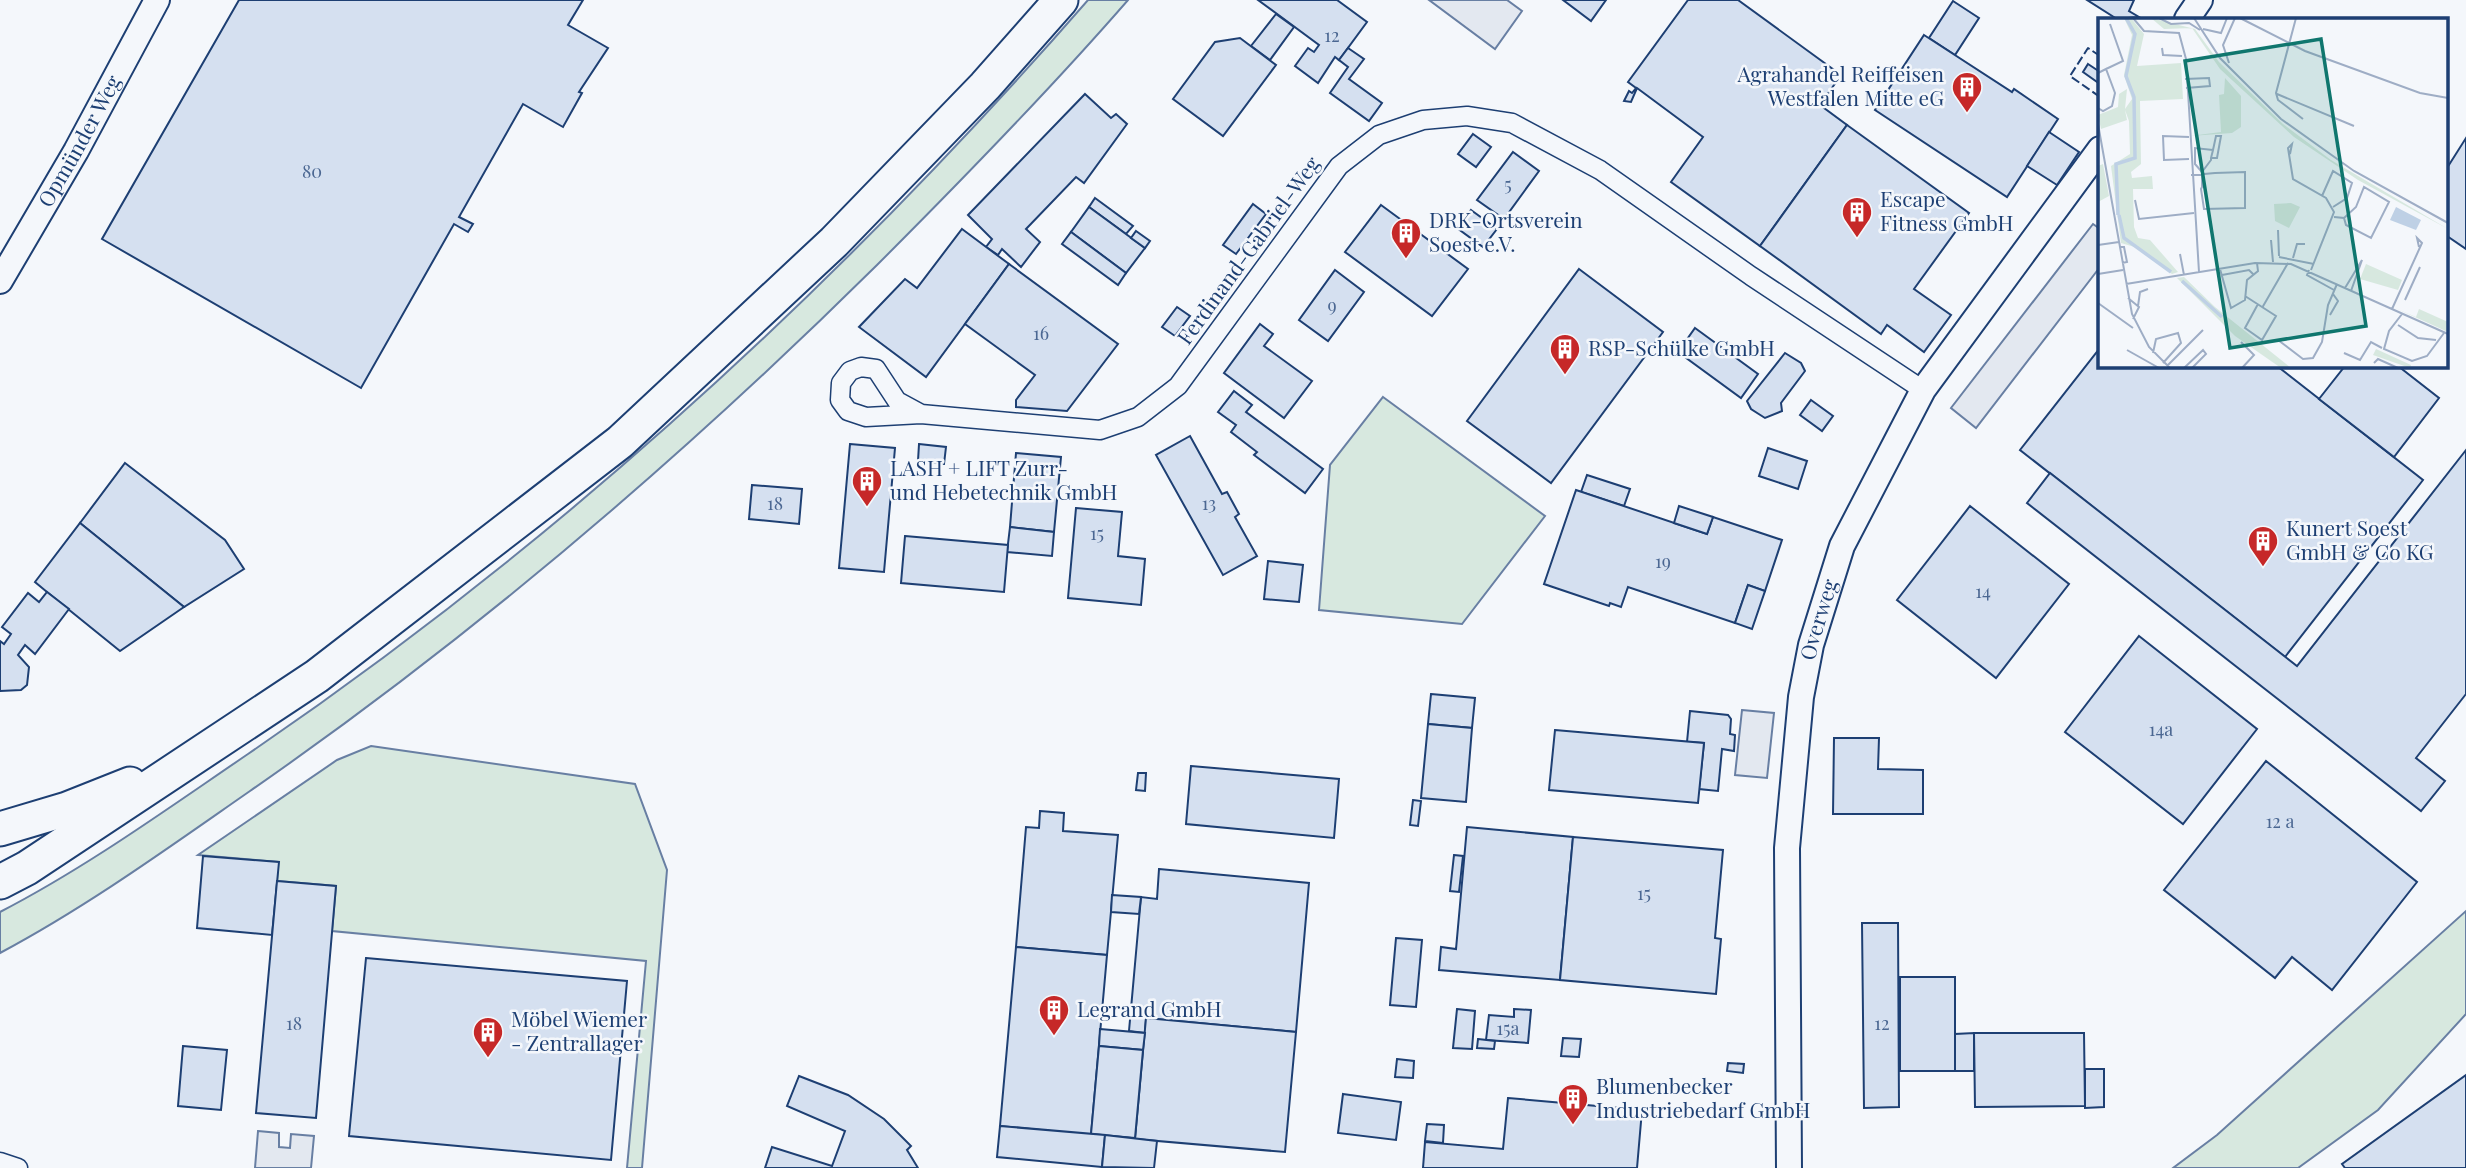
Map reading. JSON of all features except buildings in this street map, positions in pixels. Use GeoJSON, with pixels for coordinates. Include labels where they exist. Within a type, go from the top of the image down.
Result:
{"type":"FeatureCollection","features":[{"type":"Feature","properties":{"kind":"highway"},"geometry":{"type":"LineString","coordinates":[[0,882],[27,868],[197,758],[317,676],[620,442],[834,242],[985,86],[1061,0]]}},
{"type":"Feature","properties":{"kind":"highway"},"geometry":{"type":"LineString","coordinates":[[0,829],[67,809],[197,758]]}},
{"type":"Feature","properties":{"kind":"street","name":"Opmünder Weg"},"geometry":{"type":"LineString","coordinates":[[0,281],[8,248],[157,0]]}},
{"type":"Feature","properties":{"kind":"street"},"geometry":{"type":"LineString","coordinates":[[2188,18],[2200,0]]}},
{"type":"Feature","properties":{"kind":"street","name":"Ferdinand-Gabriel-Weg"},"geometry":{"type":"LineString","coordinates":[[921,414],[1100,430],[1138,417],[1178,386],[1339,166],[1379,135],[1423,120],[1467,116],[1512,123],[1600,170],[1751,276],[1923,390]]}},
{"type":"Feature","properties":{"kind":"street","name":"Overweg"},"geometry":{"type":"LineString","coordinates":[[1789,1168],[1787,848],[1801,696],[1811,645],[1842,546],[1923,390],[2098,152]]}},
{"type":"Feature","properties":{"kind":"street"},"geometry":{"type":"LineString","coordinates":[[0,1162],[18,1168]]}},
{"type":"Feature","properties":{"kind":"shaded area"},"geometry":{"type":"Polygon","coordinates":[[[1088,0],[1128,0],[1005,135],[877,265],[653,475],[496,607],[334,731],[127,876],[0,953],[0,912],[126,837],[364,672],[477,586],[586,497],[692,404],[795,308],[895,209],[993,106],[1088,0]]]}},
{"type":"Feature","properties":{"kind":"shaded area"},"geometry":{"type":"Polygon","coordinates":[[[1429,0],[1507,0],[1522,11],[1495,49],[1429,0]]]}},
{"type":"Feature","properties":{"kind":"shaded area"},"geometry":{"type":"Polygon","coordinates":[[[2093,224],[2098,228],[2098,270],[1976,428],[1951,408],[2093,224]]]}},
{"type":"Feature","properties":{"kind":"shaded area"},"geometry":{"type":"Polygon","coordinates":[[[1383,397],[1545,516],[1462,624],[1319,610],[1330,465],[1383,397]]]}},
{"type":"Feature","properties":{"kind":"shaded area"},"geometry":{"type":"Polygon","coordinates":[[[1742,710],[1774,713],[1767,778],[1735,775],[1742,710]]]}},
{"type":"Feature","properties":{"kind":"shaded area"},"geometry":{"type":"Polygon","coordinates":[[[371,746],[635,784],[667,870],[642,1168],[627,1168],[646,961],[332,931],[336,886],[277,881],[278,862],[198,855],[337,760],[371,746]]]}},
{"type":"Feature","properties":{"kind":"shaded area"},"geometry":{"type":"Polygon","coordinates":[[[2466,911],[2466,1014],[2378,1110],[2298,1168],[2173,1168],[2217,1135],[2466,911]]]}},
{"type":"Feature","properties":{"kind":"shaded area"},"geometry":{"type":"Polygon","coordinates":[[[258,1131],[279,1133],[279,1147],[290,1148],[291,1134],[314,1136],[311,1168],[255,1168],[258,1131]]]}},
{"type":"Feature","properties":{"kind":"fence"},"geometry":{"type":"LineString","coordinates":[[2098,55],[2088,48],[2070,76],[2098,96]]}},
{"type":"Feature","properties":{"kind":"place","name":"Agrahandel Reiffeisen Westfalen Mitte eG"},"geometry":{"type":"Point","coordinates":[1967,114]}},
{"type":"Feature","properties":{"kind":"place","name":"Escape Fitness GmbH"},"geometry":{"type":"Point","coordinates":[1857,239]}},
{"type":"Feature","properties":{"kind":"place","name":"DRK-Ortsverein Soest e.V."},"geometry":{"type":"Point","coordinates":[1406,260]}},
{"type":"Feature","properties":{"kind":"place","name":"RSP-Schülke GmbH"},"geometry":{"type":"Point","coordinates":[1565,376]}},
{"type":"Feature","properties":{"kind":"place","name":"LASH + LIFT Zurr- und Hebetechnik GmbH"},"geometry":{"type":"Point","coordinates":[867,508]}},
{"type":"Feature","properties":{"kind":"place","name":"Kunert Soest GmbH & Co KG"},"geometry":{"type":"Point","coordinates":[2263,568]}},
{"type":"Feature","properties":{"kind":"place","name":"Legrand GmbH"},"geometry":{"type":"Point","coordinates":[1054,1037]}},
{"type":"Feature","properties":{"kind":"place","name":"Möbel Wiemer - Zentrallager"},"geometry":{"type":"Point","coordinates":[488,1059]}},
{"type":"Feature","properties":{"kind":"place","name":"Blumenbecker Industriebedarf GmbH"},"geometry":{"type":"Point","coordinates":[1573,1126]}}]}
